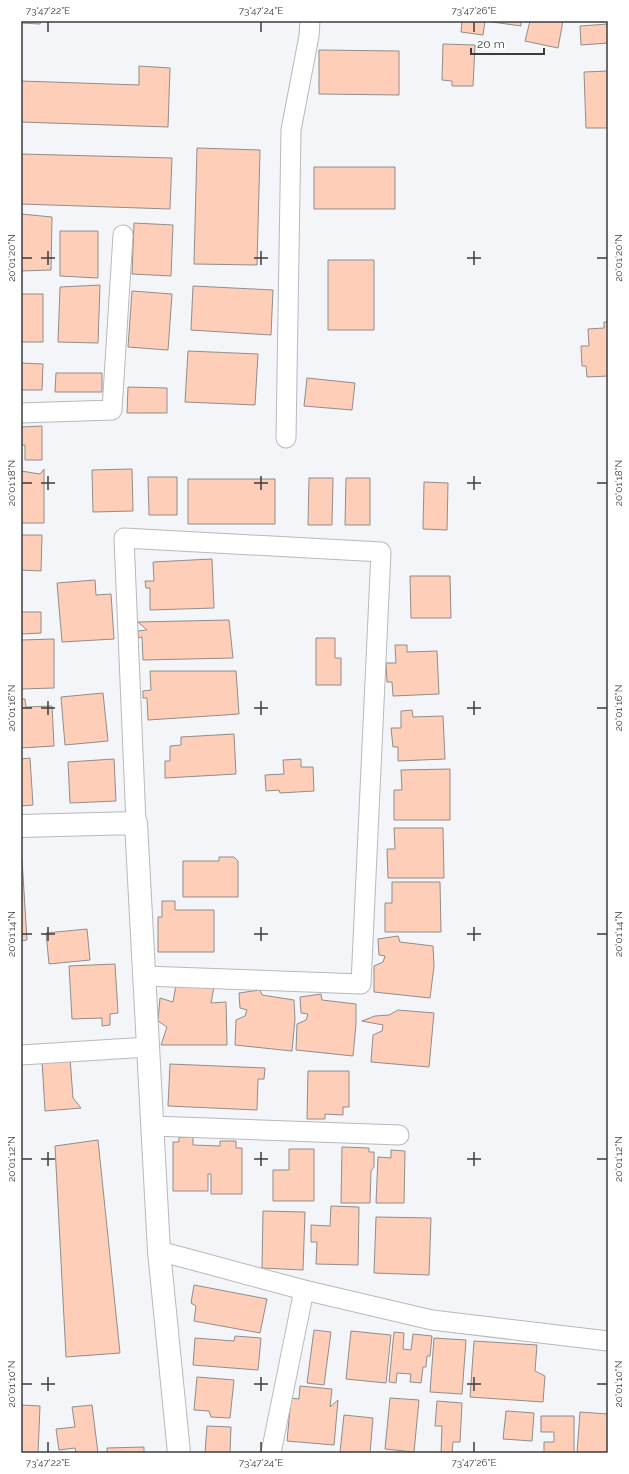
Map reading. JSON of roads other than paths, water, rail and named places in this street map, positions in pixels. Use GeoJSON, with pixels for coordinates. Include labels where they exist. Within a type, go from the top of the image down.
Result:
{"type":"FeatureCollection","features":[{"type":"Feature","properties":{"kind":"street"},"geometry":{"type":"LineString","coordinates":[[286,438],[291,130],[309,36],[310,21]]}},
{"type":"Feature","properties":{"kind":"street"},"geometry":{"type":"LineString","coordinates":[[21,413],[112,410],[123,236]]}},
{"type":"Feature","properties":{"kind":"street"},"geometry":{"type":"LineString","coordinates":[[144,976],[361,984],[381,552],[124,538],[136,823],[144,976],[148,1047],[152,1126],[159,1251],[179,1453]]}},
{"type":"Feature","properties":{"kind":"street"},"geometry":{"type":"LineString","coordinates":[[21,826],[136,823]]}},
{"type":"Feature","properties":{"kind":"street"},"geometry":{"type":"LineString","coordinates":[[21,1055],[148,1047]]}},
{"type":"Feature","properties":{"kind":"street"},"geometry":{"type":"LineString","coordinates":[[152,1126],[399,1135]]}},
{"type":"Feature","properties":{"kind":"street"},"geometry":{"type":"LineString","coordinates":[[159,1251],[304,1290],[432,1320],[608,1341]]}},
{"type":"Feature","properties":{"kind":"street"},"geometry":{"type":"LineString","coordinates":[[271,1453],[304,1290]]}}]}
